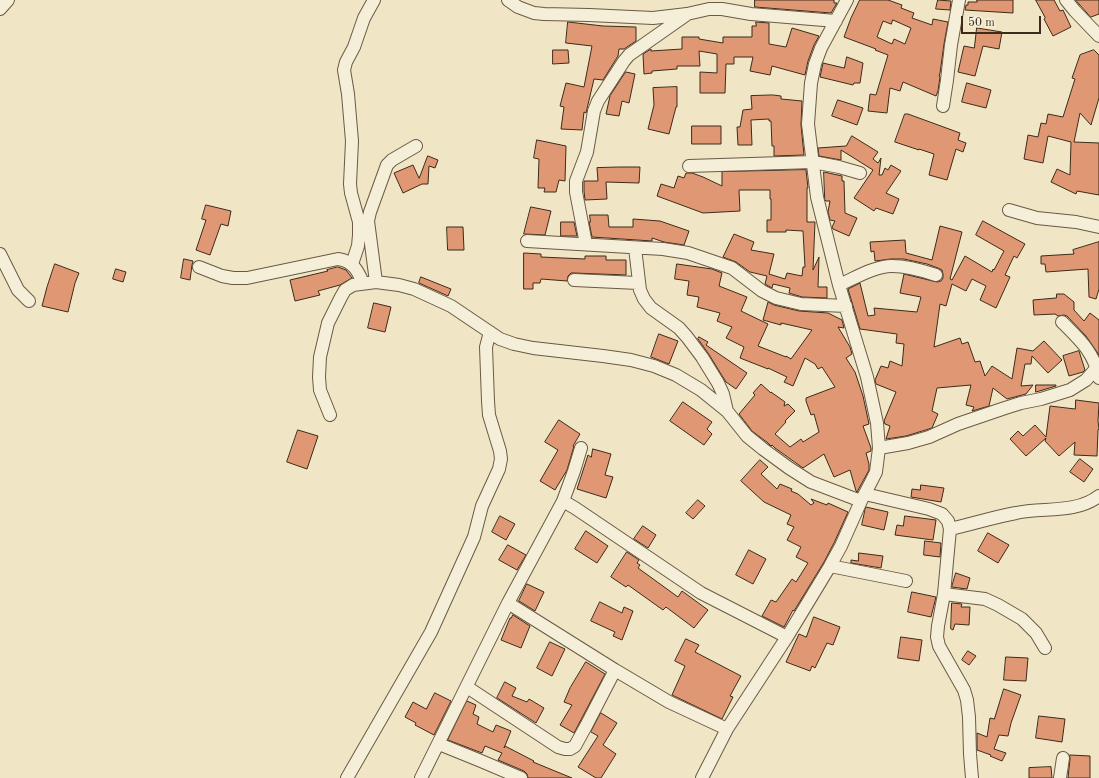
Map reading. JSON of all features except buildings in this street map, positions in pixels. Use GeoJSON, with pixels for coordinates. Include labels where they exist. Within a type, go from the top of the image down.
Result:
{"type":"FeatureCollection","features":[{"type":"Feature","properties":{"kind":"street"},"geometry":{"type":"LineString","coordinates":[[0,9],[8,0]]}},
{"type":"Feature","properties":{"kind":"street"},"geometry":{"type":"LineString","coordinates":[[352,264],[358,246],[359,222],[350,184],[352,141],[344,70],[364,18],[374,0]]}},
{"type":"Feature","properties":{"kind":"street"},"geometry":{"type":"LineString","coordinates":[[508,0],[518,7],[534,13],[544,14],[653,18],[688,14],[709,9],[722,9],[751,14],[836,21]]}},
{"type":"Feature","properties":{"kind":"street"},"geometry":{"type":"LineString","coordinates":[[702,778],[726,729],[830,566],[876,472],[879,448],[877,423],[867,377],[839,285],[817,197],[808,124],[811,82],[815,64],[821,48],[847,0]]}},
{"type":"Feature","properties":{"kind":"street"},"geometry":{"type":"LineString","coordinates":[[943,106],[959,0]]}},
{"type":"Feature","properties":{"kind":"street"},"geometry":{"type":"LineString","coordinates":[[1066,0],[1099,36]]}},
{"type":"Feature","properties":{"kind":"street"},"geometry":{"type":"LineString","coordinates":[[586,244],[576,192],[576,180],[587,152],[594,111],[598,101],[629,55],[688,14]]}},
{"type":"Feature","properties":{"kind":"street"},"geometry":{"type":"LineString","coordinates":[[376,282],[368,221],[370,212],[387,165],[392,160],[416,146]]}},
{"type":"Feature","properties":{"kind":"street"},"geometry":{"type":"LineString","coordinates":[[689,166],[813,162],[860,172]]}},
{"type":"Feature","properties":{"kind":"street"},"geometry":{"type":"LineString","coordinates":[[1009,210],[1037,218],[1076,222],[1099,227]]}},
{"type":"Feature","properties":{"kind":"street"},"geometry":{"type":"LineString","coordinates":[[527,241],[663,249],[688,253],[732,268],[762,291],[776,298],[801,304],[846,306]]}},
{"type":"Feature","properties":{"kind":"street"},"geometry":{"type":"LineString","coordinates":[[635,248],[638,283],[644,299],[651,308],[679,328],[702,357],[723,394],[727,411]]}},
{"type":"Feature","properties":{"kind":"street"},"geometry":{"type":"LineString","coordinates":[[0,254],[18,290],[29,302]]}},
{"type":"Feature","properties":{"kind":"street"},"geometry":{"type":"LineString","coordinates":[[199,267],[222,276],[247,278],[338,259],[352,264],[358,271],[363,283]]}},
{"type":"Feature","properties":{"kind":"street"},"geometry":{"type":"LineString","coordinates":[[839,285],[876,269],[891,266],[914,268],[936,275]]}},
{"type":"Feature","properties":{"kind":"street"},"geometry":{"type":"LineString","coordinates":[[574,280],[638,283]]}},
{"type":"Feature","properties":{"kind":"street"},"geometry":{"type":"LineString","coordinates":[[330,415],[320,390],[318,377],[320,357],[328,323],[341,297],[345,290],[353,285],[376,282],[399,285],[414,289],[451,306],[500,339],[514,344],[533,348],[632,360],[654,366],[676,375],[694,386],[727,411],[748,436],[763,449],[789,468],[812,482],[863,497],[929,509],[942,514],[948,521],[950,529],[944,594],[937,637],[939,646],[964,690],[967,700],[972,778]]}},
{"type":"Feature","properties":{"kind":"street"},"geometry":{"type":"LineString","coordinates":[[879,448],[929,437],[958,424],[1005,408],[1070,390],[1086,380],[1098,370],[1082,341],[1062,322]]}},
{"type":"Feature","properties":{"kind":"street"},"geometry":{"type":"LineString","coordinates":[[347,778],[431,632],[474,537],[482,506],[498,469],[501,459],[500,451],[489,415],[488,401],[486,347],[490,332]]}},
{"type":"Feature","properties":{"kind":"street"},"geometry":{"type":"LineString","coordinates":[[421,778],[508,603],[563,501],[581,448]]}},
{"type":"Feature","properties":{"kind":"street"},"geometry":{"type":"LineString","coordinates":[[950,529],[1017,512],[1059,509],[1082,504],[1099,496]]}},
{"type":"Feature","properties":{"kind":"street"},"geometry":{"type":"LineString","coordinates":[[563,501],[576,508],[701,593],[786,637]]}},
{"type":"Feature","properties":{"kind":"street"},"geometry":{"type":"LineString","coordinates":[[830,566],[906,581]]}},
{"type":"Feature","properties":{"kind":"street"},"geometry":{"type":"LineString","coordinates":[[944,594],[986,599],[998,605],[1022,619],[1036,633],[1045,648]]}},
{"type":"Feature","properties":{"kind":"street"},"geometry":{"type":"LineString","coordinates":[[508,603],[669,702],[726,729]]}},
{"type":"Feature","properties":{"kind":"street"},"geometry":{"type":"LineString","coordinates":[[467,687],[558,747],[565,750],[575,746],[615,670]]}},
{"type":"Feature","properties":{"kind":"street"},"geometry":{"type":"LineString","coordinates":[[439,744],[521,778]]}},
{"type":"Feature","properties":{"kind":"street"},"geometry":{"type":"LineString","coordinates":[[1060,778],[1063,758]]}}]}
